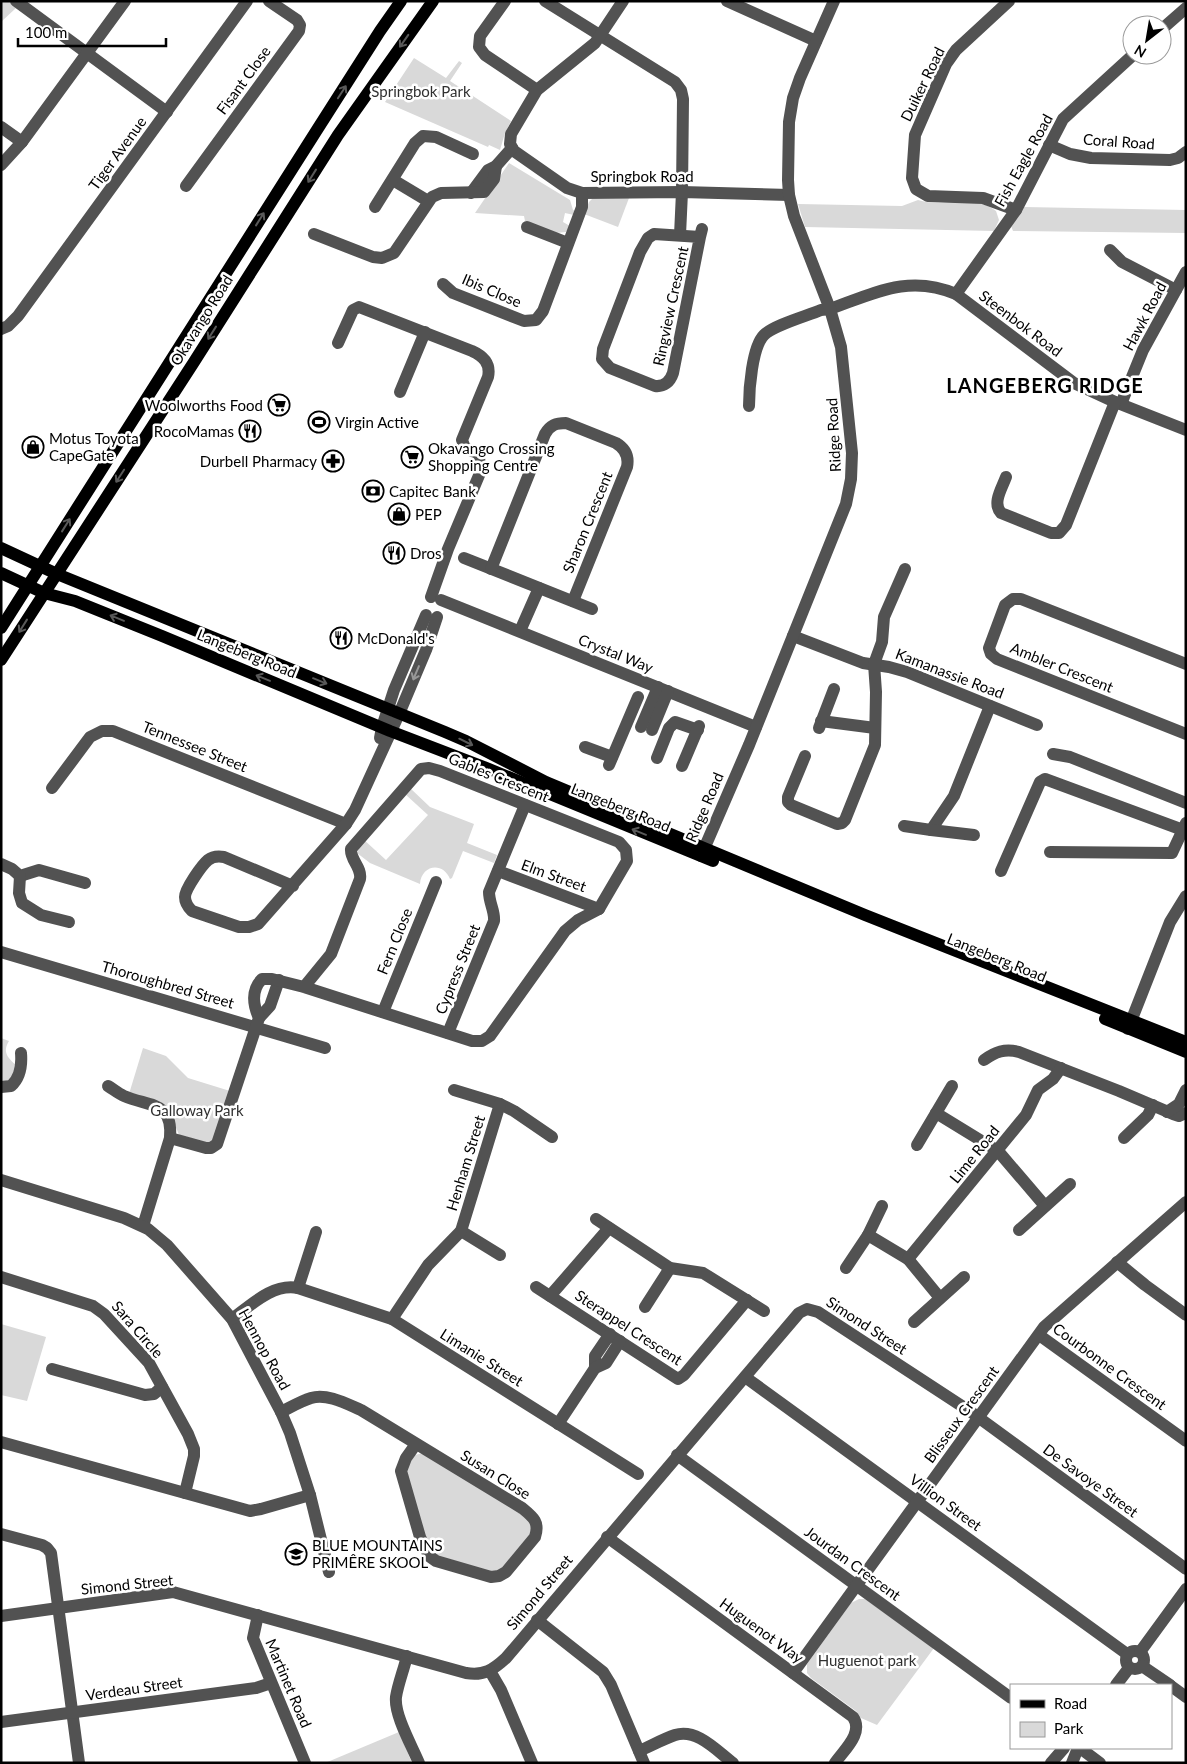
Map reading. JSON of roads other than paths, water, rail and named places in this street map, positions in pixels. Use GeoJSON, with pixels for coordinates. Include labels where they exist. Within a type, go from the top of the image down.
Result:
{"type":"FeatureCollection","features":[{"type":"Feature","properties":{"kind":"main road","name":"Okavango Road"},"geometry":{"type":"LineString","coordinates":[[1,628],[401,1]]}},
{"type":"Feature","properties":{"kind":"main road","name":"Okavango Road"},"geometry":{"type":"LineString","coordinates":[[1,660],[58,574],[338,135],[433,1]]}},
{"type":"Feature","properties":{"kind":"main road","name":"Langeberg Road"},"geometry":{"type":"LineString","coordinates":[[1,548],[58,574],[466,741],[546,782],[702,852]]}},
{"type":"Feature","properties":{"kind":"main road","name":"Langeberg Road"},"geometry":{"type":"LineString","coordinates":[[1,572],[44,593],[75,602],[154,633],[386,729],[865,915],[1129,1025],[1186,1052]]}},
{"type":"Feature","properties":{"kind":"main road","name":"Langeberg Road"},"geometry":{"type":"LineString","coordinates":[[1129,1025],[1186,1042]]}},
{"type":"Feature","properties":{"kind":"street"},"geometry":{"type":"LineString","coordinates":[[16,1],[167,112]]}},
{"type":"Feature","properties":{"kind":"street"},"geometry":{"type":"LineString","coordinates":[[1,165],[22,142],[125,1]]}},
{"type":"Feature","properties":{"kind":"street","name":"Tiger Avenue"},"geometry":{"type":"LineString","coordinates":[[7,326],[167,112],[247,1]]}},
{"type":"Feature","properties":{"kind":"street","name":"Fisant Close"},"geometry":{"type":"LineString","coordinates":[[186,186],[298,31],[300,25],[297,20],[269,1]]}},
{"type":"Feature","properties":{"kind":"street"},"geometry":{"type":"LineString","coordinates":[[505,1],[480,36],[479,48],[485,55],[537,90]]}},
{"type":"Feature","properties":{"kind":"street"},"geometry":{"type":"LineString","coordinates":[[545,1],[675,82],[681,90],[683,99],[682,192]]}},
{"type":"Feature","properties":{"kind":"street"},"geometry":{"type":"LineString","coordinates":[[314,234],[374,257],[387,257],[396,250],[428,201],[436,194],[471,193],[488,170],[496,166],[511,146],[510,134],[537,90],[595,43],[623,1]]}},
{"type":"Feature","properties":{"kind":"street"},"geometry":{"type":"LineString","coordinates":[[727,1],[816,42]]}},
{"type":"Feature","properties":{"kind":"street","name":"Ridge Road"},"geometry":{"type":"LineString","coordinates":[[702,852],[756,727],[846,504],[851,479],[852,453],[841,347],[830,309],[794,216],[789,195],[788,147],[790,114],[798,83],[834,1]]}},
{"type":"Feature","properties":{"kind":"street","name":"Duiker Road"},"geometry":{"type":"LineString","coordinates":[[1009,1],[956,50],[946,64],[915,135],[912,178],[916,189],[928,196],[983,198],[1016,210]]}},
{"type":"Feature","properties":{"kind":"street"},"geometry":{"type":"LineString","coordinates":[[1172,20],[1186,8]]}},
{"type":"Feature","properties":{"kind":"street","name":"Fish Eagle Road"},"geometry":{"type":"LineString","coordinates":[[956,294],[1016,210],[1061,123],[1067,115],[1122,65]]}},
{"type":"Feature","properties":{"kind":"street"},"geometry":{"type":"LineString","coordinates":[[1,126],[22,142]]}},
{"type":"Feature","properties":{"kind":"street"},"geometry":{"type":"LineString","coordinates":[[375,207],[415,143],[423,136],[436,137],[473,154]]}},
{"type":"Feature","properties":{"kind":"street","name":"Coral Road"},"geometry":{"type":"LineString","coordinates":[[1049,145],[1070,154],[1091,158],[1170,160],[1178,158],[1186,152]]}},
{"type":"Feature","properties":{"kind":"street","name":"Springbok Road"},"geometry":{"type":"LineString","coordinates":[[511,146],[516,153],[567,188],[582,192],[789,195]]}},
{"type":"Feature","properties":{"kind":"street"},"geometry":{"type":"LineString","coordinates":[[393,180],[428,201]]}},
{"type":"Feature","properties":{"kind":"street","name":"Ibis Close"},"geometry":{"type":"LineString","coordinates":[[443,284],[453,292],[524,321],[533,321],[539,318],[582,207],[582,192]]}},
{"type":"Feature","properties":{"kind":"street","name":"Ringview Crescent"},"geometry":{"type":"LineString","coordinates":[[680,235],[682,192]]}},
{"type":"Feature","properties":{"kind":"street"},"geometry":{"type":"LineString","coordinates":[[527,227],[568,243]]}},
{"type":"Feature","properties":{"kind":"street","name":"Ringview Crescent"},"geometry":{"type":"LineString","coordinates":[[701,233],[672,377],[665,384],[655,386],[610,368],[604,362],[602,353],[648,238],[654,234],[680,235],[701,233]]}},
{"type":"Feature","properties":{"kind":"street"},"geometry":{"type":"LineString","coordinates":[[1110,250],[1122,262],[1176,290]]}},
{"type":"Feature","properties":{"kind":"street","name":"Hawk Road"},"geometry":{"type":"LineString","coordinates":[[1006,477],[997,500],[1001,513],[1051,533],[1062,531],[1143,350],[1186,272]]}},
{"type":"Feature","properties":{"kind":"street","name":"Steenbok Road"},"geometry":{"type":"LineString","coordinates":[[749,406],[749,386],[757,348],[763,336],[774,328],[821,310],[830,309],[889,288],[909,285],[930,286],[956,294],[1069,380],[1118,403],[1186,430]]}},
{"type":"Feature","properties":{"kind":"street"},"geometry":{"type":"LineString","coordinates":[[293,886],[224,857],[217,856],[206,863],[187,889],[185,898],[187,906],[192,911],[239,927],[249,927],[262,922],[293,886],[346,824],[355,810],[378,762],[386,729],[394,712],[394,690],[436,606],[436,584],[448,549],[480,473],[479,454],[465,448],[462,440],[488,377],[489,370],[481,355],[358,307],[353,310],[338,343]]}},
{"type":"Feature","properties":{"kind":"street"},"geometry":{"type":"LineString","coordinates":[[400,392],[425,332]]}},
{"type":"Feature","properties":{"kind":"street","name":"Sharon Crescent"},"geometry":{"type":"LineString","coordinates":[[491,568],[545,434],[550,427],[566,423],[616,443],[627,454],[627,467],[573,602]]}},
{"type":"Feature","properties":{"kind":"street"},"geometry":{"type":"LineString","coordinates":[[464,558],[592,609]]}},
{"type":"Feature","properties":{"kind":"street"},"geometry":{"type":"LineString","coordinates":[[805,756],[788,797],[788,802],[791,805],[837,824],[842,823],[845,820],[875,744],[876,692],[874,664],[882,642],[884,617],[905,569]]}},
{"type":"Feature","properties":{"kind":"street"},"geometry":{"type":"LineString","coordinates":[[520,631],[540,588]]}},
{"type":"Feature","properties":{"kind":"street","name":"Ambler Crescent"},"geometry":{"type":"LineString","coordinates":[[1186,664],[1021,599],[1013,599],[1005,605],[989,648],[991,654],[997,659],[1186,734]]}},
{"type":"Feature","properties":{"kind":"street","name":"Crystal Way"},"geometry":{"type":"LineString","coordinates":[[436,606],[463,610],[520,631],[756,727]]}},
{"type":"Feature","properties":{"kind":"street","name":"Kamanassie Road"},"geometry":{"type":"LineString","coordinates":[[793,636],[862,663],[906,672],[1038,725]]}},
{"type":"Feature","properties":{"kind":"street"},"geometry":{"type":"LineString","coordinates":[[646,728],[663,689]]}},
{"type":"Feature","properties":{"kind":"street"},"geometry":{"type":"LineString","coordinates":[[834,689],[820,725],[875,728]]}},
{"type":"Feature","properties":{"kind":"street"},"geometry":{"type":"LineString","coordinates":[[585,747],[610,761],[638,697]]}},
{"type":"Feature","properties":{"kind":"street"},"geometry":{"type":"LineString","coordinates":[[931,830],[954,796],[990,706]]}},
{"type":"Feature","properties":{"kind":"street"},"geometry":{"type":"LineString","coordinates":[[628,722],[666,736]]}},
{"type":"Feature","properties":{"kind":"street"},"geometry":{"type":"LineString","coordinates":[[657,758],[669,728],[674,722],[699,728],[682,766]]}},
{"type":"Feature","properties":{"kind":"street","name":"Tennessee Street"},"geometry":{"type":"LineString","coordinates":[[52,788],[90,736],[102,731],[113,731],[346,824]]}},
{"type":"Feature","properties":{"kind":"street"},"geometry":{"type":"LineString","coordinates":[[1054,754],[1070,757],[1186,803]]}},
{"type":"Feature","properties":{"kind":"street","name":"Gables Crescent"},"geometry":{"type":"LineString","coordinates":[[279,980],[472,1041],[487,1038],[564,931],[578,920],[599,908],[627,861],[628,856],[623,845],[619,842],[440,771],[429,768],[420,770],[351,849],[351,856],[360,870],[360,879],[331,954],[304,987]]}},
{"type":"Feature","properties":{"kind":"street"},"geometry":{"type":"LineString","coordinates":[[1001,871],[1040,782],[1046,779],[1184,827],[1172,853],[1050,852]]}},
{"type":"Feature","properties":{"kind":"street","name":"Cypress Street"},"geometry":{"type":"LineString","coordinates":[[448,1033],[494,921],[495,915],[489,898],[489,892],[525,806]]}},
{"type":"Feature","properties":{"kind":"street"},"geometry":{"type":"LineString","coordinates":[[904,826],[974,835]]}},
{"type":"Feature","properties":{"kind":"street"},"geometry":{"type":"LineString","coordinates":[[1,864],[12,869],[20,876]]}},
{"type":"Feature","properties":{"kind":"street"},"geometry":{"type":"LineString","coordinates":[[20,876],[39,870],[85,883]]}},
{"type":"Feature","properties":{"kind":"street","name":"Elm Street"},"geometry":{"type":"LineString","coordinates":[[498,871],[599,908]]}},
{"type":"Feature","properties":{"kind":"street"},"geometry":{"type":"LineString","coordinates":[[20,876],[19,893],[22,903],[41,915],[69,922]]}},
{"type":"Feature","properties":{"kind":"street","name":"Fern Close"},"geometry":{"type":"LineString","coordinates":[[383,1012],[436,882]]}},
{"type":"Feature","properties":{"kind":"street"},"geometry":{"type":"LineString","coordinates":[[1129,1025],[1170,922],[1186,896]]}},
{"type":"Feature","properties":{"kind":"street","name":"Thoroughbred Street"},"geometry":{"type":"LineString","coordinates":[[1,952],[257,1022],[325,1048]]}},
{"type":"Feature","properties":{"kind":"street"},"geometry":{"type":"LineString","coordinates":[[170,1138],[206,1148],[211,1148],[217,1144],[257,1022],[270,1006],[279,980],[266,978],[259,982],[253,1001],[257,1022]]}},
{"type":"Feature","properties":{"kind":"street"},"geometry":{"type":"LineString","coordinates":[[984,1060],[996,1052],[1013,1050],[1167,1112],[1179,1116],[1186,1113]]}},
{"type":"Feature","properties":{"kind":"street"},"geometry":{"type":"LineString","coordinates":[[1,1087],[11,1086],[16,1080],[22,1064],[21,1053]]}},
{"type":"Feature","properties":{"kind":"street","name":"Lime Road"},"geometry":{"type":"LineString","coordinates":[[908,1259],[1029,1112],[1038,1090],[1055,1078],[1061,1068]]}},
{"type":"Feature","properties":{"kind":"street"},"geometry":{"type":"LineString","coordinates":[[108,1086],[124,1096],[154,1105],[164,1112],[171,1124],[170,1138],[142,1226]]}},
{"type":"Feature","properties":{"kind":"street"},"geometry":{"type":"LineString","coordinates":[[917,1145],[952,1086]]}},
{"type":"Feature","properties":{"kind":"street"},"geometry":{"type":"LineString","coordinates":[[454,1090],[500,1104],[514,1111],[552,1137]]}},
{"type":"Feature","properties":{"kind":"street"},"geometry":{"type":"LineString","coordinates":[[1167,1112],[1174,1108],[1185,1096]]}},
{"type":"Feature","properties":{"kind":"street","name":"Henham Street"},"geometry":{"type":"LineString","coordinates":[[392,1319],[428,1265],[461,1231],[500,1104]]}},
{"type":"Feature","properties":{"kind":"street"},"geometry":{"type":"LineString","coordinates":[[1124,1138],[1148,1115],[1153,1105]]}},
{"type":"Feature","properties":{"kind":"street"},"geometry":{"type":"LineString","coordinates":[[936,1113],[998,1151],[1045,1206]]}},
{"type":"Feature","properties":{"kind":"street","name":"Hennop Road"},"geometry":{"type":"LineString","coordinates":[[1,1180],[124,1218],[142,1226],[167,1245],[232,1319],[281,1412],[298,1455],[329,1572]]}},
{"type":"Feature","properties":{"kind":"street"},"geometry":{"type":"LineString","coordinates":[[1019,1230],[1070,1184]]}},
{"type":"Feature","properties":{"kind":"street","name":"Blisseux Crescent"},"geometry":{"type":"LineString","coordinates":[[793,1673],[1039,1334],[1055,1317],[1186,1202]]}},
{"type":"Feature","properties":{"kind":"street"},"geometry":{"type":"LineString","coordinates":[[846,1268],[868,1235],[882,1206]]}},
{"type":"Feature","properties":{"kind":"street"},"geometry":{"type":"LineString","coordinates":[[596,1219],[670,1268],[703,1273],[764,1310]]}},
{"type":"Feature","properties":{"kind":"street","name":"Sterappel Crescent"},"geometry":{"type":"LineString","coordinates":[[550,1296],[609,1228]]}},
{"type":"Feature","properties":{"kind":"street","name":"Henham Street"},"geometry":{"type":"LineString","coordinates":[[461,1231],[500,1254]]}},
{"type":"Feature","properties":{"kind":"street"},"geometry":{"type":"LineString","coordinates":[[298,1288],[316,1232]]}},
{"type":"Feature","properties":{"kind":"street"},"geometry":{"type":"LineString","coordinates":[[868,1235],[908,1259],[940,1298]]}},
{"type":"Feature","properties":{"kind":"street"},"geometry":{"type":"LineString","coordinates":[[1117,1262],[1186,1315]]}},
{"type":"Feature","properties":{"kind":"street"},"geometry":{"type":"LineString","coordinates":[[645,1307],[670,1268]]}},
{"type":"Feature","properties":{"kind":"street","name":"Sara Circle"},"geometry":{"type":"LineString","coordinates":[[1,1277],[84,1302],[99,1309],[149,1363],[194,1448],[194,1462],[186,1494]]}},
{"type":"Feature","properties":{"kind":"street"},"geometry":{"type":"LineString","coordinates":[[914,1322],[964,1277]]}},
{"type":"Feature","properties":{"kind":"street","name":"Limanie Street"},"geometry":{"type":"LineString","coordinates":[[232,1319],[270,1293],[287,1287],[298,1288],[392,1319],[638,1474]]}},
{"type":"Feature","properties":{"kind":"street","name":"Sterappel Crescent"},"geometry":{"type":"LineString","coordinates":[[536,1287],[676,1378],[681,1378],[747,1300]]}},
{"type":"Feature","properties":{"kind":"street","name":"Simond Street"},"geometry":{"type":"LineString","coordinates":[[1,1616],[174,1592],[472,1674],[490,1671],[506,1658],[677,1455],[804,1309],[812,1309],[978,1418]]}},
{"type":"Feature","properties":{"kind":"street","name":"Courbonne Crescent"},"geometry":{"type":"LineString","coordinates":[[1039,1334],[1186,1441]]}},
{"type":"Feature","properties":{"kind":"street"},"geometry":{"type":"LineString","coordinates":[[558,1424],[595,1368],[606,1363],[615,1338]]}},
{"type":"Feature","properties":{"kind":"street"},"geometry":{"type":"LineString","coordinates":[[52,1369],[148,1396],[154,1394],[162,1387]]}},
{"type":"Feature","properties":{"kind":"street","name":"Villion Street"},"geometry":{"type":"LineString","coordinates":[[745,1377],[918,1502],[1133,1653]]}},
{"type":"Feature","properties":{"kind":"street","name":"Susan Close"},"geometry":{"type":"LineString","coordinates":[[281,1412],[311,1398],[330,1398],[361,1410],[522,1508],[535,1519],[537,1527],[535,1537],[503,1575],[492,1577],[436,1561],[429,1556],[420,1537],[401,1471],[406,1458],[416,1444]]}},
{"type":"Feature","properties":{"kind":"street","name":"De Savoye Street"},"geometry":{"type":"LineString","coordinates":[[978,1418],[1186,1569]]}},
{"type":"Feature","properties":{"kind":"street"},"geometry":{"type":"LineString","coordinates":[[1,1442],[250,1511],[310,1495]]}},
{"type":"Feature","properties":{"kind":"street","name":"Jourdan Crescent"},"geometry":{"type":"LineString","coordinates":[[677,1455],[1010,1697]]}},
{"type":"Feature","properties":{"kind":"street"},"geometry":{"type":"LineString","coordinates":[[1,1534],[42,1545],[50,1550],[79,1763]]}},
{"type":"Feature","properties":{"kind":"street","name":"Huguenot Way"},"geometry":{"type":"LineString","coordinates":[[607,1537],[849,1713],[856,1721],[856,1733],[835,1763]]}},
{"type":"Feature","properties":{"kind":"street"},"geometry":{"type":"LineString","coordinates":[[1129,1668],[1126,1664],[1133,1653],[1186,1589]]}},
{"type":"Feature","properties":{"kind":"street","name":"Martinet Road"},"geometry":{"type":"LineString","coordinates":[[258,1615],[253,1638],[305,1763]]}},
{"type":"Feature","properties":{"kind":"street"},"geometry":{"type":"LineString","coordinates":[[538,1620],[603,1672],[642,1757],[676,1735],[686,1734],[699,1738],[733,1763]]}},
{"type":"Feature","properties":{"kind":"street"},"geometry":{"type":"LineString","coordinates":[[1133,1653],[1143,1656],[1142,1666]]}},
{"type":"Feature","properties":{"kind":"street"},"geometry":{"type":"LineString","coordinates":[[407,1656],[396,1702],[401,1720],[419,1763]]}},
{"type":"Feature","properties":{"kind":"street"},"geometry":{"type":"LineString","coordinates":[[1129,1668],[1134,1669],[1142,1666]]}},
{"type":"Feature","properties":{"kind":"street"},"geometry":{"type":"LineString","coordinates":[[1142,1666],[1167,1684]]}},
{"type":"Feature","properties":{"kind":"street"},"geometry":{"type":"LineString","coordinates":[[1117,1684],[1129,1668]]}},
{"type":"Feature","properties":{"kind":"street"},"geometry":{"type":"LineString","coordinates":[[490,1671],[501,1690],[532,1763]]}},
{"type":"Feature","properties":{"kind":"street","name":"Verdeau Street"},"geometry":{"type":"LineString","coordinates":[[1,1722],[256,1688],[271,1683]]}},
{"type":"Feature","properties":{"kind":"street"},"geometry":{"type":"LineString","coordinates":[[1172,1687],[1186,1697]]}},
{"type":"Feature","properties":{"kind":"street"},"geometry":{"type":"LineString","coordinates":[[1051,1763],[1063,1749]]}},
{"type":"Feature","properties":{"kind":"street"},"geometry":{"type":"LineString","coordinates":[[1072,1763],[1079,1749]]}},
{"type":"Feature","properties":{"kind":"street"},"geometry":{"type":"LineString","coordinates":[[1080,1749],[1100,1763]]}},
{"type":"Feature","properties":{"kind":"place","name":"Woolworths Food"},"geometry":{"type":"Point","coordinates":[279,405]}},
{"type":"Feature","properties":{"kind":"place","name":"Virgin Active"},"geometry":{"type":"Point","coordinates":[319,422]}},
{"type":"Feature","properties":{"kind":"place","name":"RocoMamas"},"geometry":{"type":"Point","coordinates":[250,431]}},
{"type":"Feature","properties":{"kind":"place","name":"Motus Toyota CapeGate"},"geometry":{"type":"Point","coordinates":[33,447]}},
{"type":"Feature","properties":{"kind":"place","name":"Okavango Crossing Shopping Centre"},"geometry":{"type":"Point","coordinates":[412,457]}},
{"type":"Feature","properties":{"kind":"place","name":"Durbell Pharmacy"},"geometry":{"type":"Point","coordinates":[333,461]}},
{"type":"Feature","properties":{"kind":"place","name":"Capitec Bank"},"geometry":{"type":"Point","coordinates":[373,491]}},
{"type":"Feature","properties":{"kind":"place","name":"PEP"},"geometry":{"type":"Point","coordinates":[399,514]}},
{"type":"Feature","properties":{"kind":"place","name":"Dros"},"geometry":{"type":"Point","coordinates":[394,553]}},
{"type":"Feature","properties":{"kind":"place","name":"McDonald's"},"geometry":{"type":"Point","coordinates":[341,638]}},
{"type":"Feature","properties":{"kind":"place","name":"BLUE MOUNTAINS PRIMÊRE SKOOL"},"geometry":{"type":"Point","coordinates":[296,1554]}},
{"type":"Feature","properties":{"kind":"district","name":"LANGEBERG RIDGE"},"geometry":{"type":"Point","coordinates":[1045,385]}},
{"type":"Feature","properties":{"kind":"park label","name":"Springbok Park"},"geometry":{"type":"Point","coordinates":[421,91]}},
{"type":"Feature","properties":{"kind":"park label","name":"Galloway Park"},"geometry":{"type":"Point","coordinates":[197,1110]}},
{"type":"Feature","properties":{"kind":"park label","name":"Huguenot park"},"geometry":{"type":"Point","coordinates":[867,1660]}}]}
